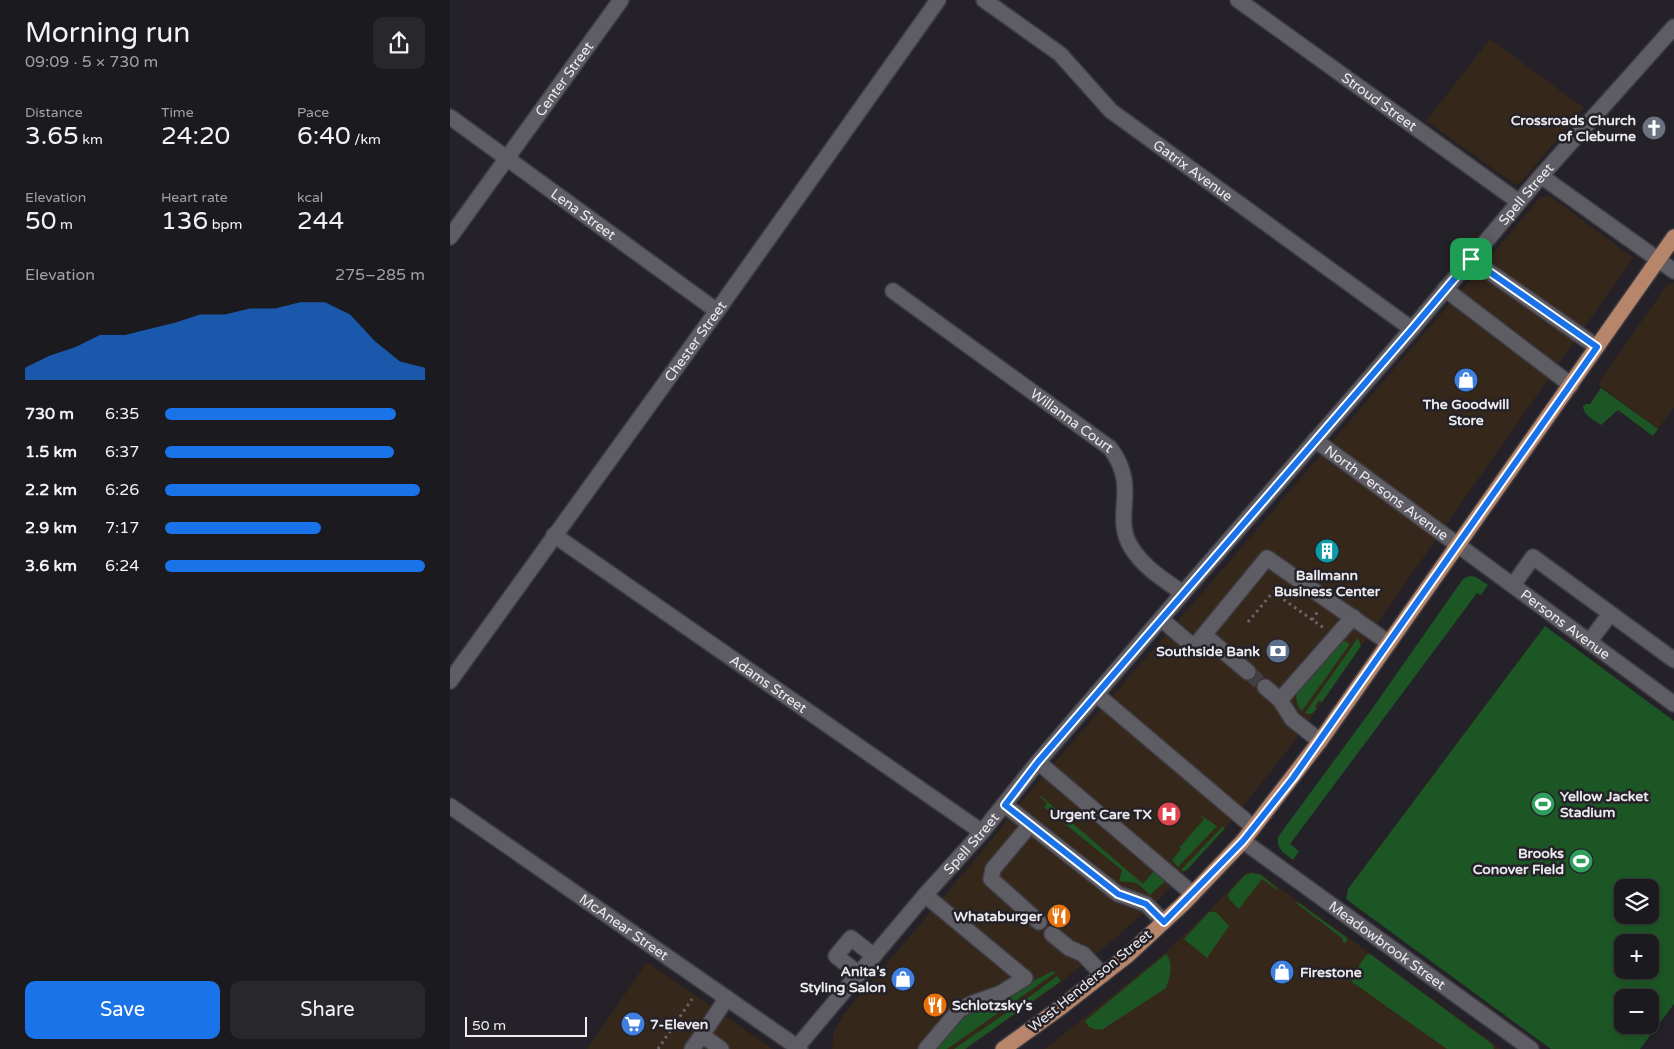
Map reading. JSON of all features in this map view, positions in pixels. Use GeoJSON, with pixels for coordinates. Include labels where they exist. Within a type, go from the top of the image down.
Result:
{"type":"FeatureCollection","features":[{"type":"Feature","properties":{"kind":"main road","name":"West Henderson Street"},"geometry":{"type":"LineString","coordinates":[[1004,1049],[1103,975],[1164,922],[1243,841],[1320,741],[1674,237]]}},
{"type":"Feature","properties":{"kind":"street","name":"Center Street"},"geometry":{"type":"LineString","coordinates":[[450,237],[621,0]]}},
{"type":"Feature","properties":{"kind":"street","name":"Chester Street"},"geometry":{"type":"LineString","coordinates":[[450,681],[938,0]]}},
{"type":"Feature","properties":{"kind":"street","name":"Gatrix Avenue"},"geometry":{"type":"LineString","coordinates":[[984,0],[1060,54],[1111,111],[1412,329]]}},
{"type":"Feature","properties":{"kind":"street","name":"Stroud Street"},"geometry":{"type":"LineString","coordinates":[[1238,0],[1519,202]]}},
{"type":"Feature","properties":{"kind":"street","name":"Spell Street"},"geometry":{"type":"LineString","coordinates":[[798,1048],[858,974],[1005,805],[1038,762],[1182,593],[1412,329],[1519,202],[1674,27]]}},
{"type":"Feature","properties":{"kind":"street","name":"Lena Street"},"geometry":{"type":"LineString","coordinates":[[450,117],[717,310]]}},
{"type":"Feature","properties":{"kind":"street"},"geometry":{"type":"LineString","coordinates":[[1542,176],[1674,271]]}},
{"type":"Feature","properties":{"kind":"street"},"geometry":{"type":"LineString","coordinates":[[1471,259],[1597,347]]}},
{"type":"Feature","properties":{"kind":"street"},"geometry":{"type":"LineString","coordinates":[[1445,289],[1570,384]]}},
{"type":"Feature","properties":{"kind":"street","name":"Willanna Court"},"geometry":{"type":"LineString","coordinates":[[892,291],[1110,448],[1122,467],[1125,534],[1131,548],[1156,574],[1182,593]]}},
{"type":"Feature","properties":{"kind":"street","name":"North Persons Avenue"},"geometry":{"type":"LineString","coordinates":[[1315,440],[1458,545]]}},
{"type":"Feature","properties":{"kind":"street","name":"Adams Street"},"geometry":{"type":"LineString","coordinates":[[554,535],[982,832]]}},
{"type":"Feature","properties":{"kind":"street","name":"Persons Avenue"},"geometry":{"type":"LineString","coordinates":[[1458,545],[1674,704]]}},
{"type":"Feature","properties":{"kind":"street"},"geometry":{"type":"LineString","coordinates":[[1513,585],[1534,557],[1674,660]]}},
{"type":"Feature","properties":{"kind":"street"},"geometry":{"type":"LineString","coordinates":[[1161,619],[1194,647],[1267,558],[1389,642]]}},
{"type":"Feature","properties":{"kind":"street"},"geometry":{"type":"LineString","coordinates":[[1589,642],[1610,614]]}},
{"type":"Feature","properties":{"kind":"street"},"geometry":{"type":"LineString","coordinates":[[1280,700],[1353,617]]}},
{"type":"Feature","properties":{"kind":"street"},"geometry":{"type":"LineString","coordinates":[[1204,635],[1248,672]]}},
{"type":"Feature","properties":{"kind":"street"},"geometry":{"type":"LineString","coordinates":[[1265,687],[1280,700],[1292,719],[1320,741]]}},
{"type":"Feature","properties":{"kind":"street"},"geometry":{"type":"LineString","coordinates":[[1096,694],[1253,827]]}},
{"type":"Feature","properties":{"kind":"street"},"geometry":{"type":"LineString","coordinates":[[1038,762],[1193,894]]}},
{"type":"Feature","properties":{"kind":"street"},"geometry":{"type":"LineString","coordinates":[[1005,805],[1118,894],[1146,904],[1164,922]]}},
{"type":"Feature","properties":{"kind":"street","name":"McAnear Street"},"geometry":{"type":"LineString","coordinates":[[450,806],[798,1048]]}},
{"type":"Feature","properties":{"kind":"street"},"geometry":{"type":"LineString","coordinates":[[1030,824],[993,869],[991,879],[1040,922]]}},
{"type":"Feature","properties":{"kind":"street","name":"Meadowbrook Street"},"geometry":{"type":"LineString","coordinates":[[1243,841],[1531,1049]]}},
{"type":"Feature","properties":{"kind":"street"},"geometry":{"type":"LineString","coordinates":[[925,895],[1025,978],[1001,993],[973,1002],[959,1010],[926,1049]]}},
{"type":"Feature","properties":{"kind":"street"},"geometry":{"type":"LineString","coordinates":[[1052,934],[1069,948],[1083,954],[1103,975]]}},
{"type":"Feature","properties":{"kind":"street"},"geometry":{"type":"LineString","coordinates":[[858,974],[836,956],[851,938],[874,956]]}},
{"type":"Feature","properties":{"kind":"street"},"geometry":{"type":"LineString","coordinates":[[692,1049],[727,998]]}},
{"type":"Feature","properties":{"kind":"street"},"geometry":{"type":"LineString","coordinates":[[702,1035],[722,1049]]}},
{"type":"Feature","properties":{"kind":"path"},"geometry":{"type":"LineString","coordinates":[[1248,622],[1273,592],[1326,630]]}},
{"type":"Feature","properties":{"kind":"path"},"geometry":{"type":"LineString","coordinates":[[658,1049],[692,999]]}},
{"type":"Feature","properties":{"kind":"shaded area"},"geometry":{"type":"Polygon","coordinates":[[[1490,39],[1584,108],[1523,180],[1516,185],[1426,121],[1490,39]]]}},
{"type":"Feature","properties":{"kind":"shaded area"},"geometry":{"type":"Polygon","coordinates":[[[1552,197],[1633,258],[1315,712],[1287,751],[1224,830],[1159,899],[1112,941],[1056,986],[966,1049],[832,1049],[834,1031],[844,1014],[994,837],[1030,791],[1235,555],[1540,198],[1552,197]]]}},
{"type":"Feature","properties":{"kind":"shaded area"},"geometry":{"type":"Polygon","coordinates":[[[1674,283],[1674,407],[1658,429],[1598,384],[1666,286],[1674,283]]]}},
{"type":"Feature","properties":{"kind":"shaded area"},"geometry":{"type":"Polygon","coordinates":[[[1250,872],[1261,874],[1501,1049],[1045,1049],[1164,954],[1245,874],[1250,872]]]}},
{"type":"Feature","properties":{"kind":"shaded area"},"geometry":{"type":"Polygon","coordinates":[[[647,962],[773,1049],[587,1049],[647,962]]]}},
{"type":"Feature","properties":{"kind":"green space"},"geometry":{"type":"Polygon","coordinates":[[[1601,388],[1658,429],[1653,436],[1618,410],[1601,425],[1589,417],[1583,406],[1590,404],[1601,388]]]}},
{"type":"Feature","properties":{"kind":"green space"},"geometry":{"type":"Polygon","coordinates":[[[1470,576],[1476,577],[1488,585],[1481,595],[1477,593],[1290,844],[1299,851],[1293,860],[1279,848],[1278,837],[1372,709],[1463,579],[1470,576]]]}},
{"type":"Feature","properties":{"kind":"green space","name":"Yellow Jacket Stadium"},"geometry":{"type":"Polygon","coordinates":[[[1545,626],[1674,721],[1674,1004],[1659,1024],[1659,989],[1614,989],[1614,1034],[1651,1034],[1640,1049],[1551,1049],[1346,899],[1348,889],[1545,626]]]}},
{"type":"Feature","properties":{"kind":"green space"},"geometry":{"type":"Polygon","coordinates":[[[1358,638],[1361,646],[1322,702],[1319,700],[1315,707],[1317,708],[1312,714],[1305,713],[1358,638]]]}},
{"type":"Feature","properties":{"kind":"green space"},"geometry":{"type":"Polygon","coordinates":[[[1342,639],[1350,644],[1302,711],[1297,703],[1297,693],[1342,639]]]}},
{"type":"Feature","properties":{"kind":"green space"},"geometry":{"type":"Polygon","coordinates":[[[1041,796],[1143,884],[1154,871],[1157,871],[1165,881],[1150,895],[1137,883],[1119,881],[1122,870],[1044,807],[1047,803],[1041,796]]]}},
{"type":"Feature","properties":{"kind":"green space"},"geometry":{"type":"Polygon","coordinates":[[[1202,816],[1217,826],[1178,867],[1172,860],[1181,849],[1179,848],[1204,819],[1202,816]]]}},
{"type":"Feature","properties":{"kind":"green space"},"geometry":{"type":"Polygon","coordinates":[[[1223,826],[1224,829],[1187,870],[1181,870],[1223,826]]]}},
{"type":"Feature","properties":{"kind":"green space"},"geometry":{"type":"Polygon","coordinates":[[[1253,873],[1261,875],[1278,889],[1262,879],[1239,909],[1229,899],[1228,894],[1245,875],[1253,873]]]}},
{"type":"Feature","properties":{"kind":"green space"},"geometry":{"type":"Polygon","coordinates":[[[1296,903],[1299,903],[1347,938],[1347,941],[1343,942],[1342,938],[1296,903]]]}},
{"type":"Feature","properties":{"kind":"green space"},"geometry":{"type":"Polygon","coordinates":[[[1209,912],[1216,912],[1229,926],[1207,958],[1184,939],[1209,912]]]}},
{"type":"Feature","properties":{"kind":"green space"},"geometry":{"type":"Polygon","coordinates":[[[1166,954],[1171,966],[1166,988],[1103,1029],[1095,1029],[1088,1025],[1085,1021],[1166,954]]]}},
{"type":"Feature","properties":{"kind":"green space"},"geometry":{"type":"Polygon","coordinates":[[[1370,954],[1492,1044],[1494,1049],[1447,1049],[1352,982],[1351,978],[1366,955],[1370,954]]]}},
{"type":"Feature","properties":{"kind":"green space"},"geometry":{"type":"Polygon","coordinates":[[[1053,971],[1055,973],[947,1049],[931,1049],[961,1014],[1008,994],[1053,971]]]}},
{"type":"Feature","properties":{"kind":"green space"},"geometry":{"type":"Polygon","coordinates":[[[1057,976],[1061,981],[965,1049],[954,1049],[1032,995],[1057,976]]]}},
{"type":"Feature","properties":{"kind":"tunnel"},"geometry":{"type":"LineString","coordinates":[[1248,672],[1265,687]]}},
{"type":"Feature","properties":{"kind":"place","name":"Crossroads Church of Cleburne"},"geometry":{"type":"Point","coordinates":[1654,128]}},
{"type":"Feature","properties":{"kind":"place","name":"The Goodwill Store"},"geometry":{"type":"Point","coordinates":[1466,380]}},
{"type":"Feature","properties":{"kind":"place","name":"Ballmann Business Center"},"geometry":{"type":"Point","coordinates":[1327,551]}},
{"type":"Feature","properties":{"kind":"place","name":"Southside Bank"},"geometry":{"type":"Point","coordinates":[1278,651]}},
{"type":"Feature","properties":{"kind":"place","name":"Yellow Jacket Stadium"},"geometry":{"type":"Point","coordinates":[1543,804]}},
{"type":"Feature","properties":{"kind":"place","name":"Urgent Care TX"},"geometry":{"type":"Point","coordinates":[1169,814]}},
{"type":"Feature","properties":{"kind":"place","name":"Brooks Conover Field"},"geometry":{"type":"Point","coordinates":[1581,861]}},
{"type":"Feature","properties":{"kind":"place","name":"Whataburger"},"geometry":{"type":"Point","coordinates":[1059,916]}},
{"type":"Feature","properties":{"kind":"place","name":"Firestone"},"geometry":{"type":"Point","coordinates":[1282,972]}},
{"type":"Feature","properties":{"kind":"place","name":"Anita's Styling Salon"},"geometry":{"type":"Point","coordinates":[903,979]}},
{"type":"Feature","properties":{"kind":"place","name":"Schlotzsky's"},"geometry":{"type":"Point","coordinates":[935,1005]}},
{"type":"Feature","properties":{"kind":"place","name":"7-Eleven"},"geometry":{"type":"Point","coordinates":[633,1024]}},
{"type":"Feature","properties":{"kind":"route"},"geometry":{"type":"LineString","coordinates":[[1471,259],[1597,347],[1293,778],[1243,841],[1164,922],[1146,904],[1118,894],[1005,805],[1038,762],[1471,259]]}}]}
